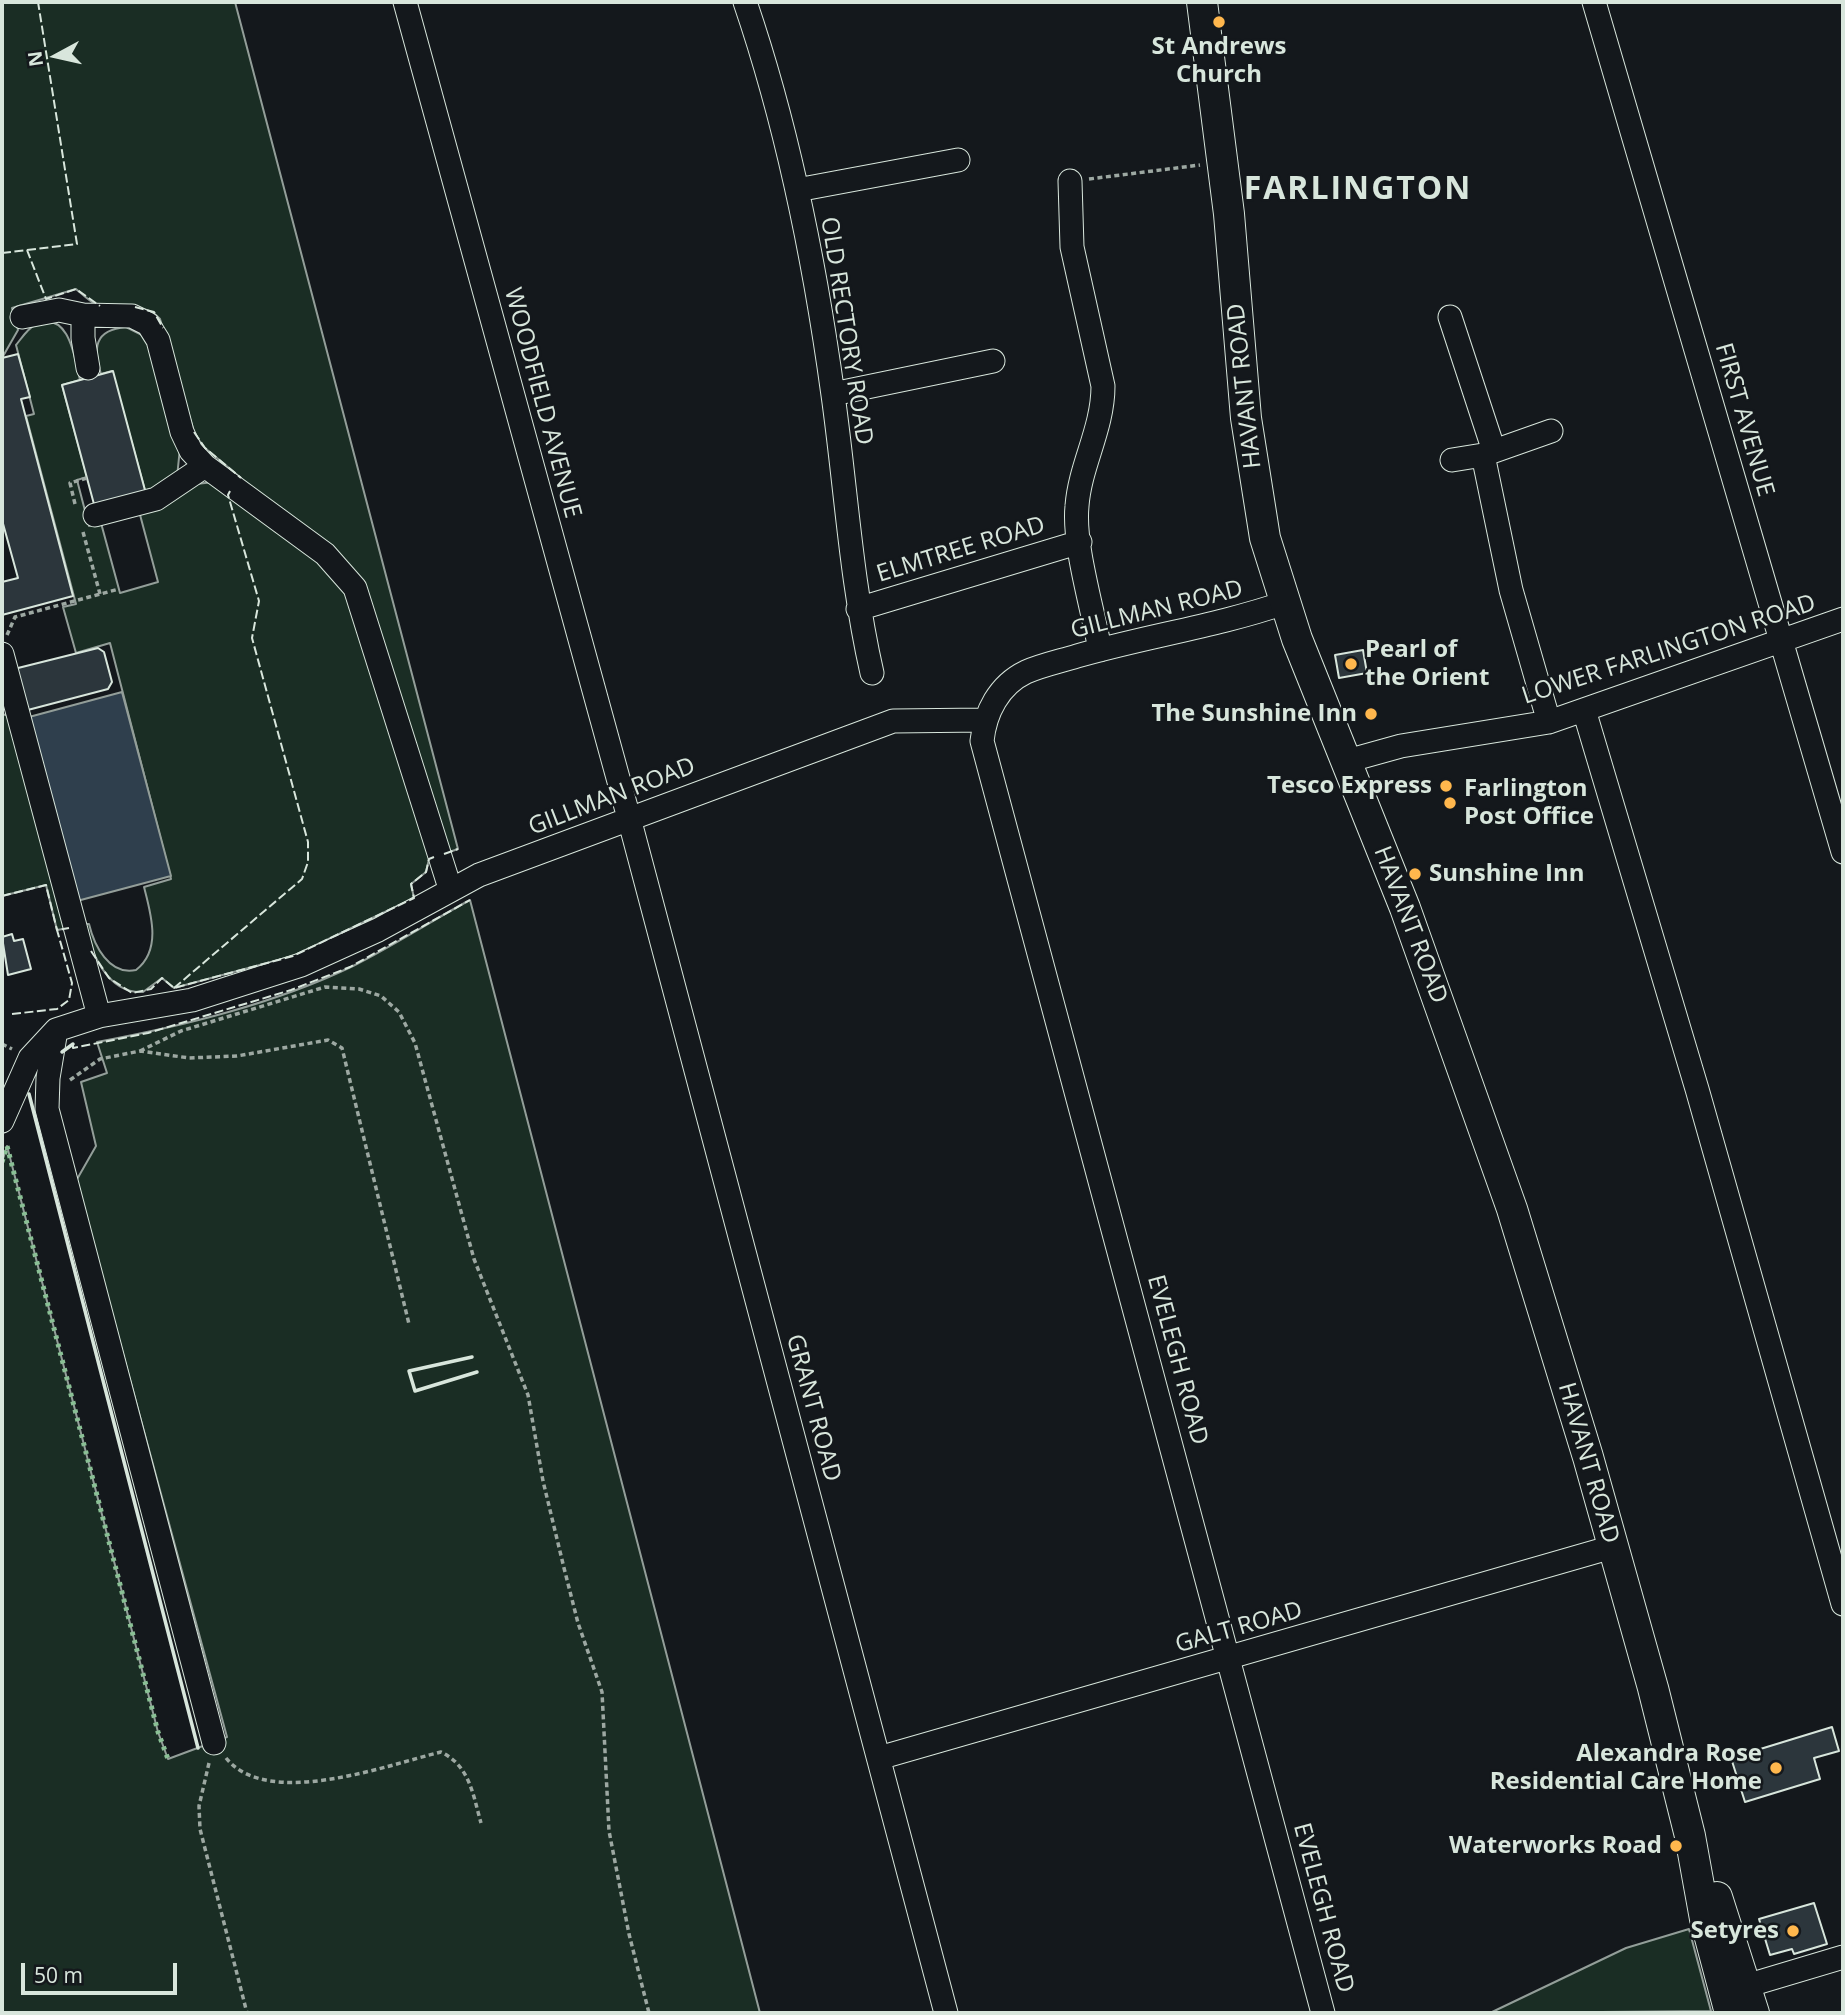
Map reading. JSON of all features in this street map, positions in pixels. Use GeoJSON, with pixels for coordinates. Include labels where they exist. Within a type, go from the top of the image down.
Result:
{"type":"FeatureCollection","features":[{"type":"Feature","properties":{"kind":"main road","name":"HAVANT ROAD"},"geometry":{"type":"LineString","coordinates":[[1202,2],[1229,214],[1246,418],[1265,538],[1284,603],[1441,1007],[1512,1209],[1653,1688],[1690,1836],[1704,1919],[1730,2013]]}},
{"type":"Feature","properties":{"kind":"main road","name":"HAVANT ROAD"},"geometry":{"type":"LineString","coordinates":[[1690,1836],[1723,1910],[1750,2000]]}},
{"type":"Feature","properties":{"kind":"street","name":"WOODFIELD AVENUE"},"geometry":{"type":"LineString","coordinates":[[405,2],[629,818]]}},
{"type":"Feature","properties":{"kind":"street","name":"OLD RECTORY ROAD"},"geometry":{"type":"LineString","coordinates":[[745,2],[758,40],[797,190],[833,394],[858,609],[872,673]]}},
{"type":"Feature","properties":{"kind":"street","name":"FIRST AVENUE"},"geometry":{"type":"LineString","coordinates":[[1594,2],[1843,852]]}},
{"type":"Feature","properties":{"kind":"street"},"geometry":{"type":"LineString","coordinates":[[797,190],[958,160]]}},
{"type":"Feature","properties":{"kind":"street"},"geometry":{"type":"LineString","coordinates":[[1070,181],[1072,247],[1103,386],[1103,409],[1077,506],[1080,542],[1100,650]]}},
{"type":"Feature","properties":{"kind":"street"},"geometry":{"type":"LineString","coordinates":[[22,317],[59,310],[83,315],[132,316],[148,324],[158,340],[182,432],[191,451],[205,466],[325,554],[355,588],[450,888]]}},
{"type":"Feature","properties":{"kind":"street"},"geometry":{"type":"LineString","coordinates":[[83,315],[83,338],[88,368]]}},
{"type":"Feature","properties":{"kind":"street"},"geometry":{"type":"LineString","coordinates":[[1450,317],[1489,453],[1511,590],[1549,722]]}},
{"type":"Feature","properties":{"kind":"street"},"geometry":{"type":"LineString","coordinates":[[833,394],[993,361]]}},
{"type":"Feature","properties":{"kind":"street"},"geometry":{"type":"LineString","coordinates":[[1452,460],[1489,453],[1550,431]]}},
{"type":"Feature","properties":{"kind":"street"},"geometry":{"type":"LineString","coordinates":[[95,515],[156,499],[205,466]]}},
{"type":"Feature","properties":{"kind":"street","name":"ELMTREE ROAD"},"geometry":{"type":"LineString","coordinates":[[858,609],[1080,542]]}},
{"type":"Feature","properties":{"kind":"street","name":"GILLMAN ROAD"},"geometry":{"type":"LineString","coordinates":[[2,1121],[30,1058],[56,1030],[99,1016],[192,1000],[300,965],[378,930],[450,888],[629,818],[893,721],[985,720],[1007,686],[1026,672],[1100,650],[1247,616],[1284,603]]}},
{"type":"Feature","properties":{"kind":"street","name":"LOWER FARLINGTON ROAD"},"geometry":{"type":"LineString","coordinates":[[1347,761],[1401,746],[1549,722],[1782,643],[1843,619]]}},
{"type":"Feature","properties":{"kind":"street"},"geometry":{"type":"LineString","coordinates":[[4,646],[99,1016]]}},
{"type":"Feature","properties":{"kind":"street"},"geometry":{"type":"LineString","coordinates":[[1584,710],[1697,1089],[1843,1604]]}},
{"type":"Feature","properties":{"kind":"street","name":"EVELEGH ROAD"},"geometry":{"type":"LineString","coordinates":[[985,720],[982,741],[1323,2013]]}},
{"type":"Feature","properties":{"kind":"street","name":"GRANT ROAD"},"geometry":{"type":"LineString","coordinates":[[629,818],[946,2013]]}},
{"type":"Feature","properties":{"kind":"street"},"geometry":{"type":"LineString","coordinates":[[56,1030],[48,1078],[47,1109],[214,1743]]}},
{"type":"Feature","properties":{"kind":"street","name":"GALT ROAD"},"geometry":{"type":"LineString","coordinates":[[879,1758],[1612,1547]]}},
{"type":"Feature","properties":{"kind":"street"},"geometry":{"type":"LineString","coordinates":[[1750,2000],[1843,1957]]}},
{"type":"Feature","properties":{"kind":"path"},"geometry":{"type":"LineString","coordinates":[[1070,181],[1185,167]]}},
{"type":"Feature","properties":{"kind":"path"},"geometry":{"type":"LineString","coordinates":[[4,646],[15,617],[119,589]]}},
{"type":"Feature","properties":{"kind":"path"},"geometry":{"type":"LineString","coordinates":[[140,1052],[181,1031],[324,987],[359,989],[381,996],[399,1012],[415,1043],[474,1259],[528,1395],[543,1481],[564,1568],[578,1623],[602,1692],[609,1831],[629,1934],[649,2013]]}},
{"type":"Feature","properties":{"kind":"path"},"geometry":{"type":"LineString","coordinates":[[47,1109],[67,1082],[100,1059],[140,1052],[189,1058],[237,1056],[328,1040],[342,1048],[408,1324]]}},
{"type":"Feature","properties":{"kind":"path"},"geometry":{"type":"LineString","coordinates":[[214,1743],[230,1764],[250,1777],[278,1784],[320,1780],[441,1752],[453,1758],[467,1776],[481,1823]]}},
{"type":"Feature","properties":{"kind":"path"},"geometry":{"type":"LineString","coordinates":[[214,1743],[199,1807],[200,1829],[247,2013]]}},
{"type":"Feature","properties":{"kind":"green space"},"geometry":{"type":"Polygon","coordinates":[[[2,2],[235,2],[458,849],[429,859],[426,872],[411,884],[414,898],[293,956],[174,988],[162,978],[143,992],[130,991],[120,986],[96,959],[83,924],[89,924],[99,949],[111,964],[126,971],[136,970],[144,962],[152,942],[151,920],[144,887],[171,879],[110,643],[76,653],[63,607],[76,604],[26,416],[34,414],[16,345],[32,326],[46,322],[56,323],[63,329],[73,349],[80,380],[62,385],[87,477],[77,480],[89,526],[101,523],[120,593],[158,582],[139,511],[196,484],[214,482],[228,494],[241,478],[205,448],[195,435],[160,319],[153,313],[139,308],[99,306],[76,289],[12,308],[18,330],[2,358],[2,2]]]}},
{"type":"Feature","properties":{"kind":"green space"},"geometry":{"type":"Polygon","coordinates":[[[126,327],[148,338],[180,448],[177,477],[146,494],[112,371],[101,374],[97,356],[102,336],[126,327]]]}},
{"type":"Feature","properties":{"kind":"green space"},"geometry":{"type":"Polygon","coordinates":[[[2,714],[13,717],[69,928],[57,930],[46,885],[2,896],[2,714]]]}},
{"type":"Feature","properties":{"kind":"green space"},"geometry":{"type":"Polygon","coordinates":[[[470,900],[760,2013],[2,2013],[2,1162],[7,1146],[158,1732],[168,1759],[227,1737],[76,1181],[96,1146],[81,1082],[107,1073],[97,1042],[195,1021],[292,992],[353,966],[470,900]]]}},
{"type":"Feature","properties":{"kind":"green space"},"geometry":{"type":"Polygon","coordinates":[[[1689,1929],[1711,2011],[1490,2013],[1626,1948],[1689,1929]]]}},
{"type":"Feature","properties":{"kind":"water"},"geometry":{"type":"Polygon","coordinates":[[[122,692],[171,876],[77,901],[29,717],[122,692]]]}},
{"type":"Feature","properties":{"kind":"building"},"geometry":{"type":"Polygon","coordinates":[[[18,354],[30,397],[21,399],[73,596],[2,615],[2,582],[18,578],[2,520],[2,358],[18,354]]]}},
{"type":"Feature","properties":{"kind":"building"},"geometry":{"type":"Polygon","coordinates":[[[113,371],[146,494],[95,508],[62,385],[113,371]]]}},
{"type":"Feature","properties":{"kind":"building"},"geometry":{"type":"Polygon","coordinates":[[[98,648],[104,652],[112,682],[108,689],[24,711],[14,669],[98,648]]]}},
{"type":"Feature","properties":{"kind":"building","name":"Pearl of the Orient"},"geometry":{"type":"Polygon","coordinates":[[[1363,650],[1367,673],[1339,678],[1335,655],[1363,650]]]}},
{"type":"Feature","properties":{"kind":"building"},"geometry":{"type":"Polygon","coordinates":[[[12,934],[14,941],[23,939],[31,969],[8,975],[2,937],[12,934]]]}},
{"type":"Feature","properties":{"kind":"building","name":"Alexandra Rose Residential Care Home"},"geometry":{"type":"Polygon","coordinates":[[[1832,1727],[1839,1751],[1814,1758],[1820,1779],[1745,1802],[1731,1758],[1832,1727]]]}},
{"type":"Feature","properties":{"kind":"building","name":"Setyres"},"geometry":{"type":"Polygon","coordinates":[[[1814,1903],[1827,1944],[1794,1954],[1792,1949],[1770,1955],[1759,1919],[1814,1903]]]}},
{"type":"Feature","properties":{"kind":"hedge"},"geometry":{"type":"LineString","coordinates":[[2,1162],[7,1146],[158,1732],[168,1759]]}},
{"type":"Feature","properties":{"kind":"fence"},"geometry":{"type":"LineString","coordinates":[[27,250],[77,244],[38,2]]}},
{"type":"Feature","properties":{"kind":"fence"},"geometry":{"type":"LineString","coordinates":[[2,253],[27,250],[46,299],[76,289],[100,306]]}},
{"type":"Feature","properties":{"kind":"fence"},"geometry":{"type":"LineString","coordinates":[[135,307],[154,312],[163,328]]}},
{"type":"Feature","properties":{"kind":"fence"},"geometry":{"type":"LineString","coordinates":[[194,432],[205,448],[241,478]]}},
{"type":"Feature","properties":{"kind":"fence"},"geometry":{"type":"LineString","coordinates":[[174,988],[302,879],[308,862],[308,842],[252,638],[259,601],[228,495],[230,491]]}},
{"type":"Feature","properties":{"kind":"fence"},"geometry":{"type":"LineString","coordinates":[[444,854],[458,849]]}},
{"type":"Feature","properties":{"kind":"fence"},"geometry":{"type":"LineString","coordinates":[[91,951],[109,978],[132,993],[151,989],[162,978],[174,988],[293,956],[414,898],[411,884],[426,872],[429,859],[434,857]]}},
{"type":"Feature","properties":{"kind":"fence"},"geometry":{"type":"LineString","coordinates":[[2,896],[46,885],[57,930]]}},
{"type":"Feature","properties":{"kind":"fence"},"geometry":{"type":"LineString","coordinates":[[73,1044],[73,1048],[148,1033],[291,990],[350,967],[470,900]]}},
{"type":"Feature","properties":{"kind":"fence"},"geometry":{"type":"LineString","coordinates":[[12,1014],[57,1009],[69,1000],[72,983],[57,930],[69,928]]}},
{"type":"Feature","properties":{"kind":"wall"},"geometry":{"type":"LineString","coordinates":[[62,1052],[73,1044]]}},
{"type":"Feature","properties":{"kind":"wall"},"geometry":{"type":"LineString","coordinates":[[29,1094],[198,1748]]}},
{"type":"Feature","properties":{"kind":"wall"},"geometry":{"type":"LineString","coordinates":[[472,1357],[409,1371],[415,1391],[477,1372]]}},
{"type":"Feature","properties":{"kind":"place","name":"St Andrews Church"},"geometry":{"type":"Point","coordinates":[1219,22]}},
{"type":"Feature","properties":{"kind":"place","name":"Pearl of the Orient"},"geometry":{"type":"Point","coordinates":[1351,664]}},
{"type":"Feature","properties":{"kind":"place","name":"The Sunshine Inn"},"geometry":{"type":"Point","coordinates":[1371,714]}},
{"type":"Feature","properties":{"kind":"place","name":"Tesco Express"},"geometry":{"type":"Point","coordinates":[1446,786]}},
{"type":"Feature","properties":{"kind":"place","name":"Farlington Post Office"},"geometry":{"type":"Point","coordinates":[1450,803]}},
{"type":"Feature","properties":{"kind":"place","name":"Sunshine Inn"},"geometry":{"type":"Point","coordinates":[1415,874]}},
{"type":"Feature","properties":{"kind":"place","name":"Alexandra Rose Residential Care Home"},"geometry":{"type":"Point","coordinates":[1776,1768]}},
{"type":"Feature","properties":{"kind":"place","name":"Waterworks Road"},"geometry":{"type":"Point","coordinates":[1676,1846]}},
{"type":"Feature","properties":{"kind":"place","name":"Setyres"},"geometry":{"type":"Point","coordinates":[1793,1931]}},
{"type":"Feature","properties":{"kind":"district","name":"FARLINGTON"},"geometry":{"type":"Point","coordinates":[1358,190]}}]}
